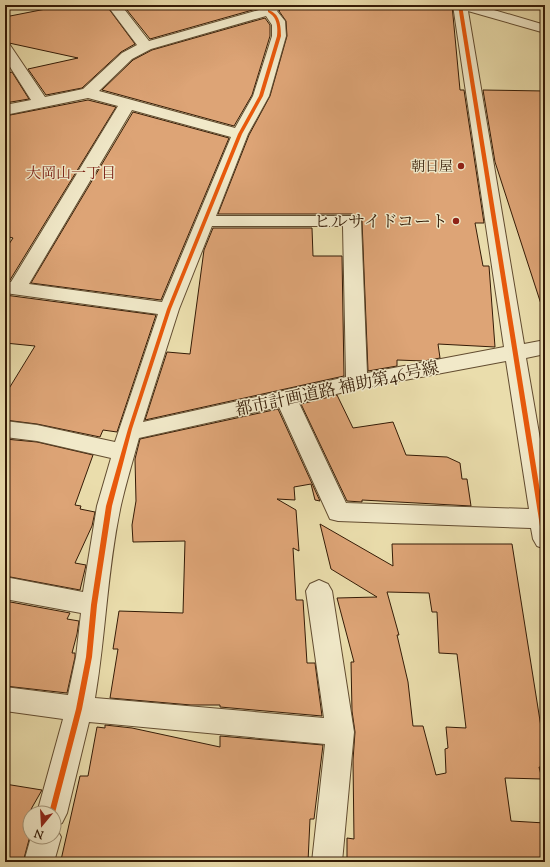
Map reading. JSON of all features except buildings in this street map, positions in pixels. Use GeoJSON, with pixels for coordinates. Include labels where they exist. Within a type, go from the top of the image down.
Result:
{"type":"FeatureCollection","features":[{"type":"Feature","properties":{"kind":"street"},"geometry":{"type":"LineString","coordinates":[[114,5],[146,46]]}},
{"type":"Feature","properties":{"kind":"street"},"geometry":{"type":"LineString","coordinates":[[286,398],[338,512],[543,529],[514,354],[461,5],[545,29]]}},
{"type":"Feature","properties":{"kind":"street"},"geometry":{"type":"LineString","coordinates":[[54,805],[79,709],[89,657],[94,605],[109,506],[123,452],[169,309],[240,134],[261,96],[279,36],[280,26],[276,16],[269,7],[146,46],[127,56],[88,93]]}},
{"type":"Feature","properties":{"kind":"street"},"geometry":{"type":"LineString","coordinates":[[5,48],[41,103]]}},
{"type":"Feature","properties":{"kind":"street"},"geometry":{"type":"LineString","coordinates":[[5,110],[88,93],[127,105],[240,134]]}},
{"type":"Feature","properties":{"kind":"street"},"geometry":{"type":"LineString","coordinates":[[127,105],[8,288],[169,309]]}},
{"type":"Feature","properties":{"kind":"street"},"geometry":{"type":"LineString","coordinates":[[205,221],[352,221],[357,382]]}},
{"type":"Feature","properties":{"kind":"street","name":"都市計画道路 補助第46号線"},"geometry":{"type":"LineString","coordinates":[[130,429],[143,430],[357,382],[514,354],[545,347]]}},
{"type":"Feature","properties":{"kind":"street"},"geometry":{"type":"LineString","coordinates":[[5,429],[38,433],[123,452]]}},
{"type":"Feature","properties":{"kind":"street"},"geometry":{"type":"LineString","coordinates":[[5,588],[94,605]]}},
{"type":"Feature","properties":{"kind":"street"},"geometry":{"type":"LineString","coordinates":[[319,591],[340,732],[327,862]]}},
{"type":"Feature","properties":{"kind":"street"},"geometry":{"type":"LineString","coordinates":[[5,699],[79,709],[340,732]]}},
{"type":"Feature","properties":{"kind":"street"},"geometry":{"type":"LineString","coordinates":[[39,862],[44,845]]}},
{"type":"Feature","properties":{"kind":"cycle path"},"geometry":{"type":"LineString","coordinates":[[460,5],[545,539]]}},
{"type":"Feature","properties":{"kind":"cycle path"},"geometry":{"type":"LineString","coordinates":[[54,805],[79,709],[89,657],[94,605],[109,506],[130,429],[169,309],[240,134],[261,96],[279,36],[277,18],[269,11]]}},
{"type":"Feature","properties":{"kind":"place","name":"朝日屋"},"geometry":{"type":"Point","coordinates":[461,166]}},
{"type":"Feature","properties":{"kind":"place","name":"ヒルサイドコート"},"geometry":{"type":"Point","coordinates":[456,221]}},
{"type":"Feature","properties":{"kind":"district","name":"大岡山一丁目"},"geometry":{"type":"Point","coordinates":[71,173]}}]}
